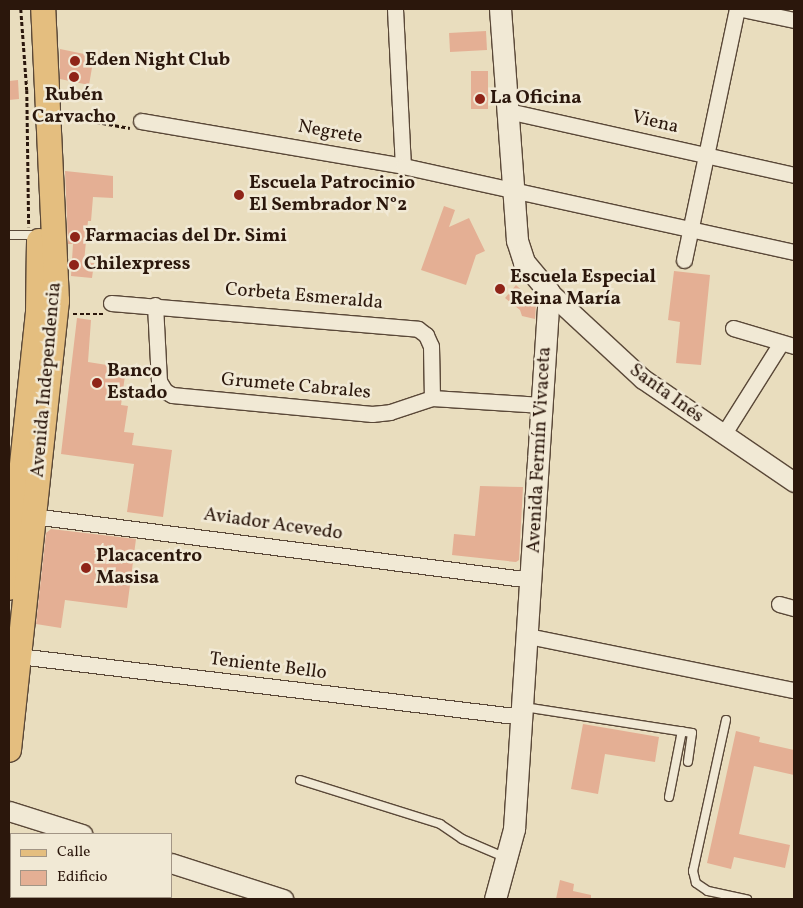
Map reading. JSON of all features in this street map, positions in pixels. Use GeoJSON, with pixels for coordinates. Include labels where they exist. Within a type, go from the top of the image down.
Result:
{"type":"FeatureCollection","features":[{"type":"Feature","properties":{"kind":"main road","name":"Avenida Independencia"},"geometry":{"type":"LineString","coordinates":[[9,750],[21,514],[38,313],[39,235],[28,9]]}},
{"type":"Feature","properties":{"kind":"main road","name":"Avenida Independencia"},"geometry":{"type":"LineString","coordinates":[[9,588],[56,313],[43,9]]}},
{"type":"Feature","properties":{"kind":"main road"},"geometry":{"type":"LineString","coordinates":[[500,9],[512,190],[520,251],[524,262],[549,292]]}},
{"type":"Feature","properties":{"kind":"main road","name":"Avenida Fermín Vivaceta"},"geometry":{"type":"LineString","coordinates":[[495,899],[508,859],[514,830],[524,712],[549,292]]}},
{"type":"Feature","properties":{"kind":"street"},"geometry":{"type":"LineString","coordinates":[[395,9],[403,166]]}},
{"type":"Feature","properties":{"kind":"street"},"geometry":{"type":"LineString","coordinates":[[684,260],[737,9]]}},
{"type":"Feature","properties":{"kind":"street"},"geometry":{"type":"LineString","coordinates":[[742,9],[794,20]]}},
{"type":"Feature","properties":{"kind":"street","name":"Viena"},"geometry":{"type":"LineString","coordinates":[[508,111],[794,175]]}},
{"type":"Feature","properties":{"kind":"street","name":"Negrete"},"geometry":{"type":"LineString","coordinates":[[141,121],[403,166],[794,252]]}},
{"type":"Feature","properties":{"kind":"street","name":"Santa Inés"},"geometry":{"type":"LineString","coordinates":[[549,292],[643,379],[794,482]]}},
{"type":"Feature","properties":{"kind":"street","name":"Corbeta Esmeralda"},"geometry":{"type":"LineString","coordinates":[[111,303],[155,305],[418,329],[426,335],[431,346],[432,398]]}},
{"type":"Feature","properties":{"kind":"street","name":"Grumete Cabrales"},"geometry":{"type":"LineString","coordinates":[[155,305],[159,382],[165,391],[176,396],[372,414],[390,412],[432,398],[542,405]]}},
{"type":"Feature","properties":{"kind":"street"},"geometry":{"type":"LineString","coordinates":[[733,328],[788,344],[794,352]]}},
{"type":"Feature","properties":{"kind":"street"},"geometry":{"type":"LineString","coordinates":[[723,434],[788,344]]}},
{"type":"Feature","properties":{"kind":"street","name":"Aviador Acevedo"},"geometry":{"type":"LineString","coordinates":[[21,514],[532,580]]}},
{"type":"Feature","properties":{"kind":"street"},"geometry":{"type":"LineString","coordinates":[[779,604],[794,608]]}},
{"type":"Feature","properties":{"kind":"street"},"geometry":{"type":"LineString","coordinates":[[528,636],[794,690]]}},
{"type":"Feature","properties":{"kind":"street","name":"Teniente Bello"},"geometry":{"type":"LineString","coordinates":[[14,656],[524,712]]}},
{"type":"Feature","properties":{"kind":"street"},"geometry":{"type":"LineString","coordinates":[[9,811],[79,833]]}},
{"type":"Feature","properties":{"kind":"street"},"geometry":{"type":"LineString","coordinates":[[172,863],[283,899]]}},
{"type":"Feature","properties":{"kind":"lane"},"geometry":{"type":"LineString","coordinates":[[9,235],[39,235]]}},
{"type":"Feature","properties":{"kind":"lane"},"geometry":{"type":"LineString","coordinates":[[524,712],[692,733],[688,762]]}},
{"type":"Feature","properties":{"kind":"lane"},"geometry":{"type":"LineString","coordinates":[[726,720],[693,872],[696,882],[708,891],[747,899]]}},
{"type":"Feature","properties":{"kind":"lane"},"geometry":{"type":"LineString","coordinates":[[669,797],[682,731]]}},
{"type":"Feature","properties":{"kind":"lane"},"geometry":{"type":"LineString","coordinates":[[300,780],[440,824],[462,839],[508,859]]}},
{"type":"Feature","properties":{"kind":"path"},"geometry":{"type":"LineString","coordinates":[[47,113],[140,130],[141,121]]}},
{"type":"Feature","properties":{"kind":"path"},"geometry":{"type":"LineString","coordinates":[[56,313],[111,314],[111,303]]}},
{"type":"Feature","properties":{"kind":"building"},"geometry":{"type":"Polygon","coordinates":[[[486,31],[487,50],[450,52],[449,33],[486,31]]]}},
{"type":"Feature","properties":{"kind":"building"},"geometry":{"type":"Polygon","coordinates":[[[60,49],[94,56],[89,85],[60,79],[60,49]]]}},
{"type":"Feature","properties":{"kind":"building"},"geometry":{"type":"Polygon","coordinates":[[[471,71],[488,71],[488,109],[471,109],[471,71]]]}},
{"type":"Feature","properties":{"kind":"building"},"geometry":{"type":"Polygon","coordinates":[[[18,80],[19,99],[9,100],[9,81],[18,80]]]}},
{"type":"Feature","properties":{"kind":"building"},"geometry":{"type":"Polygon","coordinates":[[[65,171],[113,176],[113,198],[93,197],[91,221],[88,221],[84,262],[94,263],[92,278],[71,276],[73,244],[68,244],[65,171]]]}},
{"type":"Feature","properties":{"kind":"building"},"geometry":{"type":"Polygon","coordinates":[[[444,206],[455,210],[449,227],[469,218],[485,251],[476,255],[466,285],[421,270],[444,206]]]}},
{"type":"Feature","properties":{"kind":"building"},"geometry":{"type":"Polygon","coordinates":[[[674,271],[710,275],[701,365],[676,363],[680,322],[668,320],[674,271]]]}},
{"type":"Feature","properties":{"kind":"building"},"geometry":{"type":"Polygon","coordinates":[[[516,285],[536,304],[535,319],[522,316],[520,310],[505,298],[516,285]]]}},
{"type":"Feature","properties":{"kind":"building"},"geometry":{"type":"Polygon","coordinates":[[[77,318],[91,320],[88,362],[126,368],[121,405],[128,406],[124,432],[134,433],[132,445],[172,450],[163,517],[127,512],[134,464],[61,454],[77,318]]]}},
{"type":"Feature","properties":{"kind":"building"},"geometry":{"type":"Polygon","coordinates":[[[480,486],[523,487],[519,560],[516,562],[452,555],[454,534],[475,536],[480,486]]]}},
{"type":"Feature","properties":{"kind":"building","name":"Placacentro Masisa"},"geometry":{"type":"Polygon","coordinates":[[[51,529],[136,539],[127,608],[65,600],[61,628],[36,624],[46,533],[51,529]]]}},
{"type":"Feature","properties":{"kind":"building"},"geometry":{"type":"Polygon","coordinates":[[[583,724],[659,737],[655,762],[605,754],[598,794],[571,789],[583,724]]]}},
{"type":"Feature","properties":{"kind":"building"},"geometry":{"type":"Polygon","coordinates":[[[736,731],[760,737],[759,742],[794,750],[794,775],[754,766],[739,834],[790,845],[785,868],[734,857],[731,869],[707,863],[736,731]]]}},
{"type":"Feature","properties":{"kind":"building"},"geometry":{"type":"Polygon","coordinates":[[[560,880],[574,884],[573,891],[591,895],[591,899],[556,899],[560,880]]]}},
{"type":"Feature","properties":{"kind":"place","name":"Eden Night Club"},"geometry":{"type":"Point","coordinates":[75,61]}},
{"type":"Feature","properties":{"kind":"place","name":"Rubén Carvacho"},"geometry":{"type":"Point","coordinates":[74,77]}},
{"type":"Feature","properties":{"kind":"place","name":"La Oficina"},"geometry":{"type":"Point","coordinates":[480,99]}},
{"type":"Feature","properties":{"kind":"place","name":"Escuela Patrocinio El Sembrador N°2"},"geometry":{"type":"Point","coordinates":[239,195]}},
{"type":"Feature","properties":{"kind":"place","name":"Farmacias del Dr. Simi"},"geometry":{"type":"Point","coordinates":[75,237]}},
{"type":"Feature","properties":{"kind":"place","name":"Chilexpress"},"geometry":{"type":"Point","coordinates":[74,265]}},
{"type":"Feature","properties":{"kind":"place","name":"Escuela Especial Reina María"},"geometry":{"type":"Point","coordinates":[500,289]}},
{"type":"Feature","properties":{"kind":"place","name":"Banco Estado"},"geometry":{"type":"Point","coordinates":[97,383]}},
{"type":"Feature","properties":{"kind":"place","name":"Placacentro Masisa"},"geometry":{"type":"Point","coordinates":[86,568]}}]}
